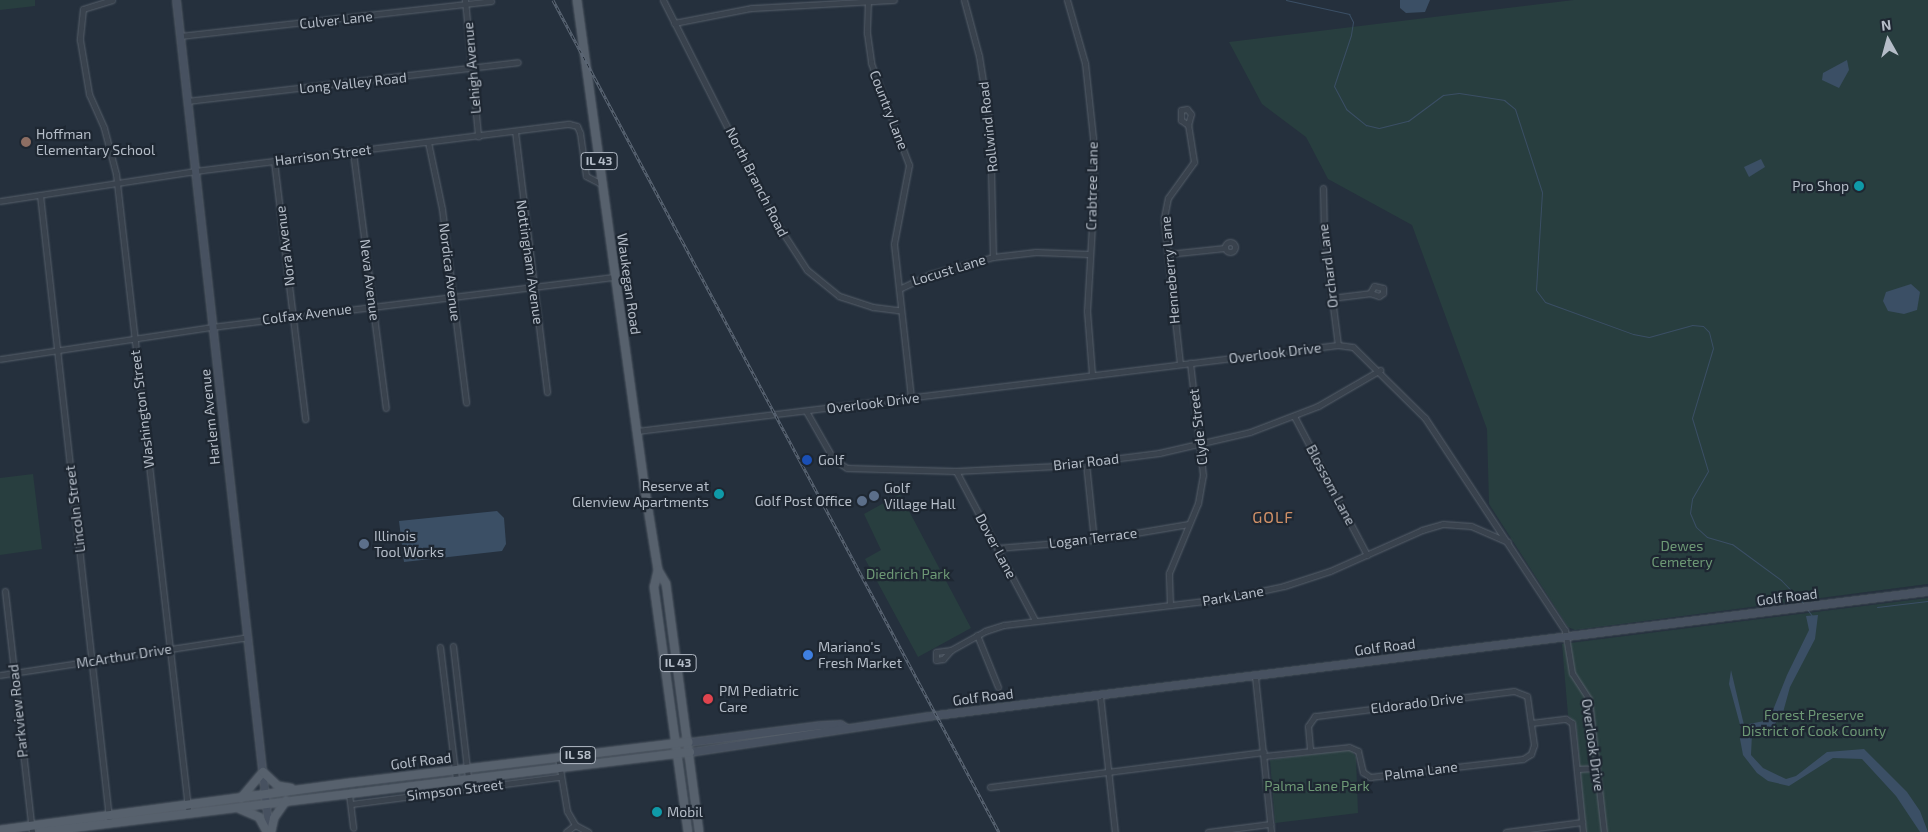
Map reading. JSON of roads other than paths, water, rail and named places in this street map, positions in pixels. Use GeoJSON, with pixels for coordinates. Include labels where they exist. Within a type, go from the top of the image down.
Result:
{"type":"FeatureCollection","features":[{"type":"Feature","properties":{"kind":"main road","name":"Harlem Avenue"},"geometry":{"type":"LineString","coordinates":[[176,0],[269,832]]}},
{"type":"Feature","properties":{"kind":"main road","name":"Waukegan Road"},"geometry":{"type":"LineString","coordinates":[[577,0],[637,431],[658,570],[666,584],[690,752]]}},
{"type":"Feature","properties":{"kind":"main road","name":"Waukegan Road"},"geometry":{"type":"LineString","coordinates":[[658,570],[654,587],[676,753]]}},
{"type":"Feature","properties":{"kind":"main road","name":"Golf Road"},"geometry":{"type":"LineString","coordinates":[[0,830],[32,829],[233,808],[456,779],[690,752],[839,731],[845,727],[1928,591]]}},
{"type":"Feature","properties":{"kind":"main road","name":"Golf Road"},"geometry":{"type":"LineString","coordinates":[[40,832],[187,805],[265,794],[820,725],[840,724],[845,727]]}},
{"type":"Feature","properties":{"kind":"main road","name":"IL 43"},"geometry":{"type":"LineString","coordinates":[[690,752],[699,832]]}},
{"type":"Feature","properties":{"kind":"main road","name":"IL 43"},"geometry":{"type":"LineString","coordinates":[[676,753],[688,832]]}},
{"type":"Feature","properties":{"kind":"main road"},"geometry":{"type":"LineString","coordinates":[[241,798],[263,772],[278,786],[298,790]]}},
{"type":"Feature","properties":{"kind":"main road"},"geometry":{"type":"LineString","coordinates":[[269,832],[274,818],[286,801]]}},
{"type":"Feature","properties":{"kind":"main road"},"geometry":{"type":"LineString","coordinates":[[233,808],[251,811],[259,817],[269,832]]}},
{"type":"Feature","properties":{"kind":"street","name":"Washington Street"},"geometry":{"type":"LineString","coordinates":[[112,0],[82,9],[80,40],[89,94],[104,128],[117,183],[188,813]]}},
{"type":"Feature","properties":{"kind":"street","name":"North Branch Road"},"geometry":{"type":"LineString","coordinates":[[663,0],[772,216],[807,270],[839,296],[873,307],[899,310]]}},
{"type":"Feature","properties":{"kind":"street"},"geometry":{"type":"LineString","coordinates":[[674,23],[751,8],[894,0]]}},
{"type":"Feature","properties":{"kind":"street","name":"Rollwind Road"},"geometry":{"type":"LineString","coordinates":[[964,0],[979,56],[990,126],[993,256]]}},
{"type":"Feature","properties":{"kind":"street","name":"Crabtree Lane"},"geometry":{"type":"LineString","coordinates":[[1067,0],[1084,54],[1093,138],[1094,190],[1087,311],[1092,375]]}},
{"type":"Feature","properties":{"kind":"street","name":"Culver Lane"},"geometry":{"type":"LineString","coordinates":[[180,36],[491,1]]}},
{"type":"Feature","properties":{"kind":"street","name":"Country Lane"},"geometry":{"type":"LineString","coordinates":[[869,1],[867,33],[871,63],[909,165],[894,244],[901,288],[899,310],[910,398]]}},
{"type":"Feature","properties":{"kind":"street","name":"Lehigh Avenue"},"geometry":{"type":"LineString","coordinates":[[465,3],[473,69],[478,136]]}},
{"type":"Feature","properties":{"kind":"street","name":"Long Valley Road"},"geometry":{"type":"LineString","coordinates":[[187,101],[473,69],[518,62]]}},
{"type":"Feature","properties":{"kind":"street","name":"Henneberry Lane"},"geometry":{"type":"LineString","coordinates":[[1180,364],[1168,254],[1166,204],[1194,162],[1188,125]]}},
{"type":"Feature","properties":{"kind":"street","name":"Harrison Street"},"geometry":{"type":"LineString","coordinates":[[0,201],[195,172],[515,131],[577,126],[586,176],[602,184]]}},
{"type":"Feature","properties":{"kind":"street","name":"Nottingham Avenue"},"geometry":{"type":"LineString","coordinates":[[515,131],[547,392]]}},
{"type":"Feature","properties":{"kind":"street","name":"Nordica Avenue"},"geometry":{"type":"LineString","coordinates":[[428,142],[440,195],[466,403]]}},
{"type":"Feature","properties":{"kind":"street","name":"Neva Avenue"},"geometry":{"type":"LineString","coordinates":[[353,152],[386,408]]}},
{"type":"Feature","properties":{"kind":"street","name":"Nora Avenue"},"geometry":{"type":"LineString","coordinates":[[274,162],[305,419]]}},
{"type":"Feature","properties":{"kind":"street","name":"Orchard Lane"},"geometry":{"type":"LineString","coordinates":[[1322,188],[1320,193],[1338,345]]}},
{"type":"Feature","properties":{"kind":"street","name":"Lincoln Street"},"geometry":{"type":"LineString","coordinates":[[40,195],[93,660],[109,820]]}},
{"type":"Feature","properties":{"kind":"street"},"geometry":{"type":"LineString","coordinates":[[1168,254],[1225,248]]}},
{"type":"Feature","properties":{"kind":"street","name":"Locust Lane"},"geometry":{"type":"LineString","coordinates":[[901,288],[930,274],[993,256],[1044,252],[1089,254]]}},
{"type":"Feature","properties":{"kind":"street","name":"Colfax Avenue"},"geometry":{"type":"LineString","coordinates":[[0,359],[293,316],[615,277]]}},
{"type":"Feature","properties":{"kind":"street"},"geometry":{"type":"LineString","coordinates":[[1332,298],[1370,293]]}},
{"type":"Feature","properties":{"kind":"street","name":"Overlook Drive"},"geometry":{"type":"LineString","coordinates":[[637,431],[1338,345],[1353,347],[1380,370],[1425,418],[1508,542],[1566,637],[1572,672],[1589,699],[1604,832]]}},
{"type":"Feature","properties":{"kind":"street","name":"Clyde Street"},"geometry":{"type":"LineString","coordinates":[[1170,605],[1168,573],[1202,488],[1202,445],[1190,363]]}},
{"type":"Feature","properties":{"kind":"street","name":"Briar Road"},"geometry":{"type":"LineString","coordinates":[[806,411],[834,460],[842,466],[956,472],[1086,463],[1202,445],[1294,416],[1343,393],[1380,370]]}},
{"type":"Feature","properties":{"kind":"street","name":"Blossom Lane"},"geometry":{"type":"LineString","coordinates":[[1294,416],[1367,555]]}},
{"type":"Feature","properties":{"kind":"street"},"geometry":{"type":"LineString","coordinates":[[1086,463],[1094,540]]}},
{"type":"Feature","properties":{"kind":"street","name":"Dover Lane"},"geometry":{"type":"LineString","coordinates":[[956,472],[1035,620]]}},
{"type":"Feature","properties":{"kind":"street","name":"Logan Terrace"},"geometry":{"type":"LineString","coordinates":[[997,548],[1094,540],[1189,524]]}},
{"type":"Feature","properties":{"kind":"street","name":"Park Lane"},"geometry":{"type":"LineString","coordinates":[[951,650],[994,627],[1035,620],[1223,599],[1284,586],[1367,555],[1422,530],[1443,524],[1471,526],[1508,542]]}},
{"type":"Feature","properties":{"kind":"street","name":"Parkview Road"},"geometry":{"type":"LineString","coordinates":[[5,590],[32,829]]}},
{"type":"Feature","properties":{"kind":"street"},"geometry":{"type":"LineString","coordinates":[[977,635],[998,687]]}},
{"type":"Feature","properties":{"kind":"street","name":"McArthur Drive"},"geometry":{"type":"LineString","coordinates":[[0,674],[248,637]]}},
{"type":"Feature","properties":{"kind":"street"},"geometry":{"type":"LineString","coordinates":[[452,646],[468,778]]}},
{"type":"Feature","properties":{"kind":"street"},"geometry":{"type":"LineString","coordinates":[[440,647],[456,779]]}},
{"type":"Feature","properties":{"kind":"street"},"geometry":{"type":"LineString","coordinates":[[1255,676],[1271,832]]}},
{"type":"Feature","properties":{"kind":"street","name":"Eldorado Drive"},"geometry":{"type":"LineString","coordinates":[[1310,750],[1308,726],[1315,716],[1514,691],[1527,696],[1531,723]]}},
{"type":"Feature","properties":{"kind":"street"},"geometry":{"type":"LineString","coordinates":[[1100,695],[1115,832]]}},
{"type":"Feature","properties":{"kind":"street"},"geometry":{"type":"LineString","coordinates":[[1531,723],[1566,719],[1573,727],[1583,832]]}},
{"type":"Feature","properties":{"kind":"street","name":"Palma Lane"},"geometry":{"type":"LineString","coordinates":[[990,787],[1108,771],[1264,754],[1354,748],[1361,756],[1364,774],[1386,776],[1523,759],[1533,750],[1531,723]]}},
{"type":"Feature","properties":{"kind":"street"},"geometry":{"type":"LineString","coordinates":[[558,757],[567,811],[575,825],[588,832]]}},
{"type":"Feature","properties":{"kind":"street"},"geometry":{"type":"LineString","coordinates":[[1578,769],[1597,768]]}},
{"type":"Feature","properties":{"kind":"street","name":"Simpson Street"},"geometry":{"type":"LineString","coordinates":[[350,804],[560,777]]}},
{"type":"Feature","properties":{"kind":"street"},"geometry":{"type":"LineString","coordinates":[[349,794],[353,828]]}},
{"type":"Feature","properties":{"kind":"street"},"geometry":{"type":"LineString","coordinates":[[1506,832],[1582,822]]}},
{"type":"Feature","properties":{"kind":"street"},"geometry":{"type":"LineString","coordinates":[[1208,832],[1270,824]]}},
{"type":"Feature","properties":{"kind":"street"},"geometry":{"type":"LineString","coordinates":[[566,832],[575,825]]}},
{"type":"Feature","properties":{"kind":"water"},"geometry":{"type":"Polygon","coordinates":[[[1400,0],[1430,0],[1425,12],[1406,13],[1400,8],[1400,0]]]}},
{"type":"Feature","properties":{"kind":"water"},"geometry":{"type":"Polygon","coordinates":[[[1847,60],[1849,70],[1839,88],[1822,80],[1823,73],[1847,60]]]}},
{"type":"Feature","properties":{"kind":"water"},"geometry":{"type":"Polygon","coordinates":[[[1761,159],[1765,167],[1749,177],[1744,167],[1761,159]]]}},
{"type":"Feature","properties":{"kind":"water"},"geometry":{"type":"Polygon","coordinates":[[[1911,284],[1920,292],[1917,310],[1904,314],[1888,311],[1883,301],[1886,292],[1911,284]]]}},
{"type":"Feature","properties":{"kind":"water"},"geometry":{"type":"Polygon","coordinates":[[[497,511],[504,518],[506,544],[502,551],[404,562],[399,521],[497,511]]]}},
{"type":"Feature","properties":{"kind":"water"},"geometry":{"type":"Polygon","coordinates":[[[1818,615],[1815,639],[1790,687],[1782,716],[1769,730],[1752,734],[1751,755],[1763,768],[1786,779],[1796,776],[1827,752],[1864,749],[1907,792],[1920,811],[1928,832],[1920,832],[1896,796],[1862,759],[1833,758],[1789,786],[1768,781],[1757,773],[1743,755],[1740,739],[1742,732],[1729,684],[1731,670],[1744,725],[1769,720],[1787,675],[1809,630],[1806,616],[1818,615]]]}},
{"type":"Feature","properties":{"kind":"waterway"},"geometry":{"type":"LineString","coordinates":[[1286,0],[1349,14],[1353,22],[1351,35],[1334,86],[1346,109],[1366,125],[1379,128],[1408,121],[1443,95],[1459,93],[1504,100],[1515,109],[1542,192],[1536,290],[1545,302],[1633,334],[1649,337],[1692,325],[1703,326],[1709,332],[1713,348],[1692,418],[1708,471],[1692,499],[1690,513],[1696,527],[1707,537],[1732,544],[1781,580],[1804,604]]}},
{"type":"Feature","properties":{"kind":"waterway"},"geometry":{"type":"LineString","coordinates":[[1877,607],[1928,601]]}},
{"type":"Feature","properties":{"kind":"waterway"},"geometry":{"type":"LineString","coordinates":[[1807,609],[1812,616]]}},
{"type":"Feature","properties":{"kind":"railway"},"geometry":{"type":"LineString","coordinates":[[553,0],[999,832]]}},
{"type":"Feature","properties":{"kind":"place","name":"Hoffman Elementary School"},"geometry":{"type":"Point","coordinates":[26,142]}},
{"type":"Feature","properties":{"kind":"place","name":"Pro Shop"},"geometry":{"type":"Point","coordinates":[1859,186]}},
{"type":"Feature","properties":{"kind":"place","name":"Golf"},"geometry":{"type":"Point","coordinates":[807,460]}},
{"type":"Feature","properties":{"kind":"place","name":"Reserve at Glenview Apartments"},"geometry":{"type":"Point","coordinates":[719,494]}},
{"type":"Feature","properties":{"kind":"place","name":"Golf Village Hall"},"geometry":{"type":"Point","coordinates":[874,496]}},
{"type":"Feature","properties":{"kind":"place","name":"Golf Post Office"},"geometry":{"type":"Point","coordinates":[862,501]}},
{"type":"Feature","properties":{"kind":"place","name":"Illinois Tool Works"},"geometry":{"type":"Point","coordinates":[364,544]}},
{"type":"Feature","properties":{"kind":"place","name":"Mariano's Fresh Market"},"geometry":{"type":"Point","coordinates":[808,655]}},
{"type":"Feature","properties":{"kind":"place","name":"PM Pediatric Care"},"geometry":{"type":"Point","coordinates":[708,699]}},
{"type":"Feature","properties":{"kind":"place","name":"Mobil"},"geometry":{"type":"Point","coordinates":[657,812]}},
{"type":"Feature","properties":{"kind":"district","name":"GOLF"},"geometry":{"type":"Point","coordinates":[1273,517]}},
{"type":"Feature","properties":{"kind":"park label","name":"Dewes Cemetery"},"geometry":{"type":"Point","coordinates":[1682,554]}},
{"type":"Feature","properties":{"kind":"park label","name":"Diedrich Park"},"geometry":{"type":"Point","coordinates":[908,574]}},
{"type":"Feature","properties":{"kind":"park label","name":"Forest Preserve District of Cook County"},"geometry":{"type":"Point","coordinates":[1814,724]}},
{"type":"Feature","properties":{"kind":"park label","name":"Palma Lane Park"},"geometry":{"type":"Point","coordinates":[1317,786]}}]}
